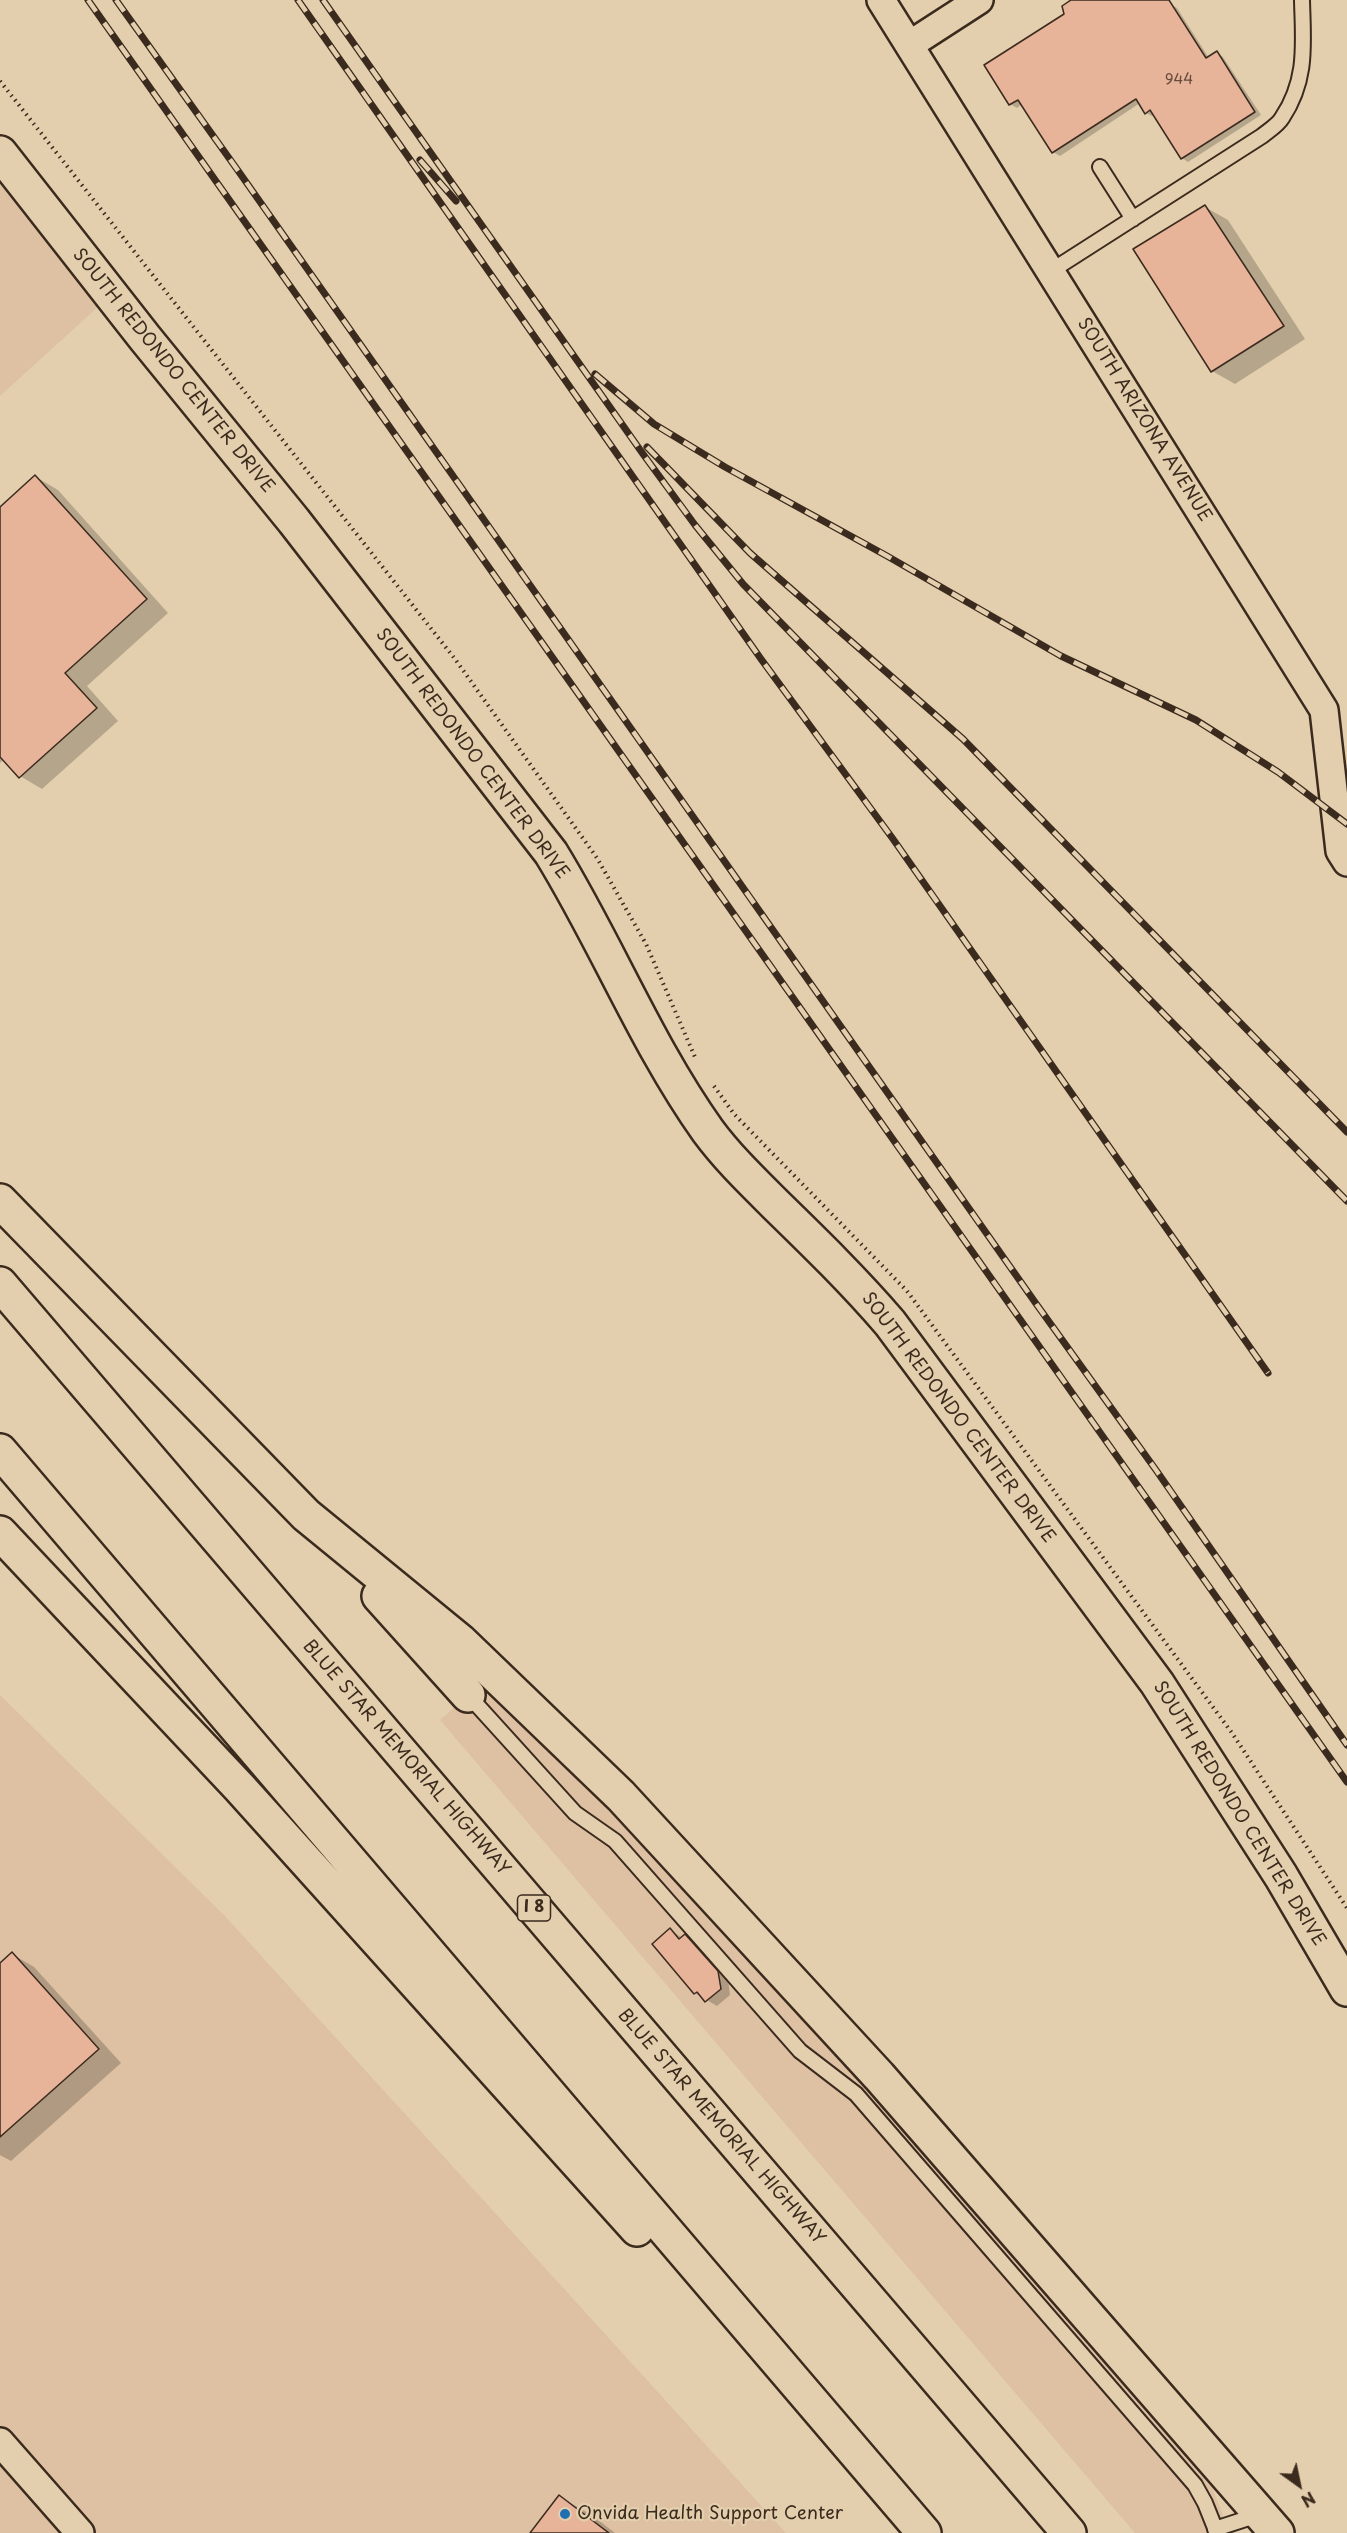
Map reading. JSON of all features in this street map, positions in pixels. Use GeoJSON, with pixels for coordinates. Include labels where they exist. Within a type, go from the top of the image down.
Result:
{"type":"FeatureCollection","features":[{"type":"Feature","properties":{"kind":"main road","name":"SOUTH REDONDO CENTER DRIVE"},"geometry":{"type":"LineString","coordinates":[[0,153],[145,338],[294,521],[551,853],[583,905],[673,1080],[709,1132],[729,1158],[864,1293],[911,1351],[1157,1683],[1281,1876],[1347,1989]]}},
{"type":"Feature","properties":{"kind":"main road"},"geometry":{"type":"LineString","coordinates":[[0,1201],[306,1515],[468,1695]]}},
{"type":"Feature","properties":{"kind":"main road","name":"BLUE STAR MEMORIAL HIGHWAY"},"geometry":{"type":"LineString","coordinates":[[0,1284],[1069,2533]]}},
{"type":"Feature","properties":{"kind":"main road"},"geometry":{"type":"LineString","coordinates":[[0,1451],[924,2533]]}},
{"type":"Feature","properties":{"kind":"main road"},"geometry":{"type":"LineString","coordinates":[[306,1515],[460,1641],[621,1796],[879,2076],[1269,2524]]}},
{"type":"Feature","properties":{"kind":"main road"},"geometry":{"type":"LineString","coordinates":[[0,1533],[248,1796],[628,2220],[766,2349]]}},
{"type":"Feature","properties":{"kind":"street","name":"SOUTH ARIZONA AVENUE"},"geometry":{"type":"LineString","coordinates":[[881,0],[1324,710],[1340,851],[1347,862]]}},
{"type":"Feature","properties":{"kind":"street"},"geometry":{"type":"LineString","coordinates":[[910,44],[979,0]]}},
{"type":"Feature","properties":{"kind":"street"},"geometry":{"type":"LineString","coordinates":[[0,2442],[80,2533]]}},
{"type":"Feature","properties":{"kind":"lane"},"geometry":{"type":"LineString","coordinates":[[1051,271],[1262,136],[1282,119],[1297,89],[1304,60],[1302,0]]}},
{"type":"Feature","properties":{"kind":"lane"},"geometry":{"type":"LineString","coordinates":[[1100,166],[1133,219]]}},
{"type":"Feature","properties":{"kind":"lane"},"geometry":{"type":"LineString","coordinates":[[468,1695],[575,1814],[615,1841],[800,2051],[856,2094],[1194,2485],[1205,2503],[1216,2531],[1269,2524]]}},
{"type":"Feature","properties":{"kind":"path"},"geometry":{"type":"LineString","coordinates":[[0,81],[454,659],[597,858],[645,944],[696,1058]]}},
{"type":"Feature","properties":{"kind":"path"},"geometry":{"type":"LineString","coordinates":[[707,1077],[734,1114],[908,1291],[1232,1733],[1347,1908]]}},
{"type":"Feature","properties":{"kind":"shaded area"},"geometry":{"type":"Polygon","coordinates":[[[0,153],[111,295],[0,396],[0,153]]]}},
{"type":"Feature","properties":{"kind":"shaded area"},"geometry":{"type":"Polygon","coordinates":[[[486,1680],[620,1813],[869,2082],[1212,2488],[1230,2533],[1135,2533],[440,1720],[486,1680]]]}},
{"type":"Feature","properties":{"kind":"shaded area"},"geometry":{"type":"Polygon","coordinates":[[[0,1695],[225,1916],[786,2533],[0,2533],[0,1695]]]}},
{"type":"Feature","properties":{"kind":"building"},"geometry":{"type":"Polygon","coordinates":[[[1071,0],[1169,0],[1206,58],[1217,51],[1255,112],[1181,159],[1150,110],[1145,114],[1136,99],[1052,153],[1018,100],[1009,105],[984,65],[1064,14],[1062,6],[1071,0]]]}},
{"type":"Feature","properties":{"kind":"building"},"geometry":{"type":"Polygon","coordinates":[[[1205,205],[1284,326],[1211,372],[1133,249],[1205,205]]]}},
{"type":"Feature","properties":{"kind":"building"},"geometry":{"type":"Polygon","coordinates":[[[35,475],[147,599],[65,673],[97,708],[19,778],[0,757],[0,507],[35,475]]]}},
{"type":"Feature","properties":{"kind":"building"},"geometry":{"type":"Polygon","coordinates":[[[670,1928],[679,1939],[685,1934],[718,1971],[721,1989],[705,2002],[697,1992],[694,1994],[652,1944],[670,1928]]]}},
{"type":"Feature","properties":{"kind":"building"},"geometry":{"type":"Polygon","coordinates":[[[12,1952],[99,2049],[0,2137],[0,1963],[12,1952]]]}},
{"type":"Feature","properties":{"kind":"building","name":"Onvida Health Support Center"},"geometry":{"type":"Polygon","coordinates":[[[559,2495],[609,2533],[530,2533],[559,2495]]]}},
{"type":"Feature","properties":{"kind":"railway"},"geometry":{"type":"LineString","coordinates":[[88,0],[1347,1782]]}},
{"type":"Feature","properties":{"kind":"railway"},"geometry":{"type":"LineString","coordinates":[[116,0],[1037,1305],[1156,1470],[1347,1745]]}},
{"type":"Feature","properties":{"kind":"railway"},"geometry":{"type":"LineString","coordinates":[[298,0],[761,659],[893,839],[1268,1373]]}},
{"type":"Feature","properties":{"kind":"railway"},"geometry":{"type":"LineString","coordinates":[[323,0],[643,454],[695,525],[743,584],[1347,1201]]}},
{"type":"Feature","properties":{"kind":"railway"},"geometry":{"type":"LineString","coordinates":[[420,160],[456,201]]}},
{"type":"Feature","properties":{"kind":"railway"},"geometry":{"type":"LineString","coordinates":[[595,374],[654,424],[725,467],[887,556],[1061,656],[1196,720],[1278,772],[1347,824]]}},
{"type":"Feature","properties":{"kind":"railway"},"geometry":{"type":"LineString","coordinates":[[647,447],[750,553],[963,739],[1347,1132]]}},
{"type":"Feature","properties":{"kind":"place","name":"Onvida Health Support Center"},"geometry":{"type":"Point","coordinates":[565,2514]}}]}
